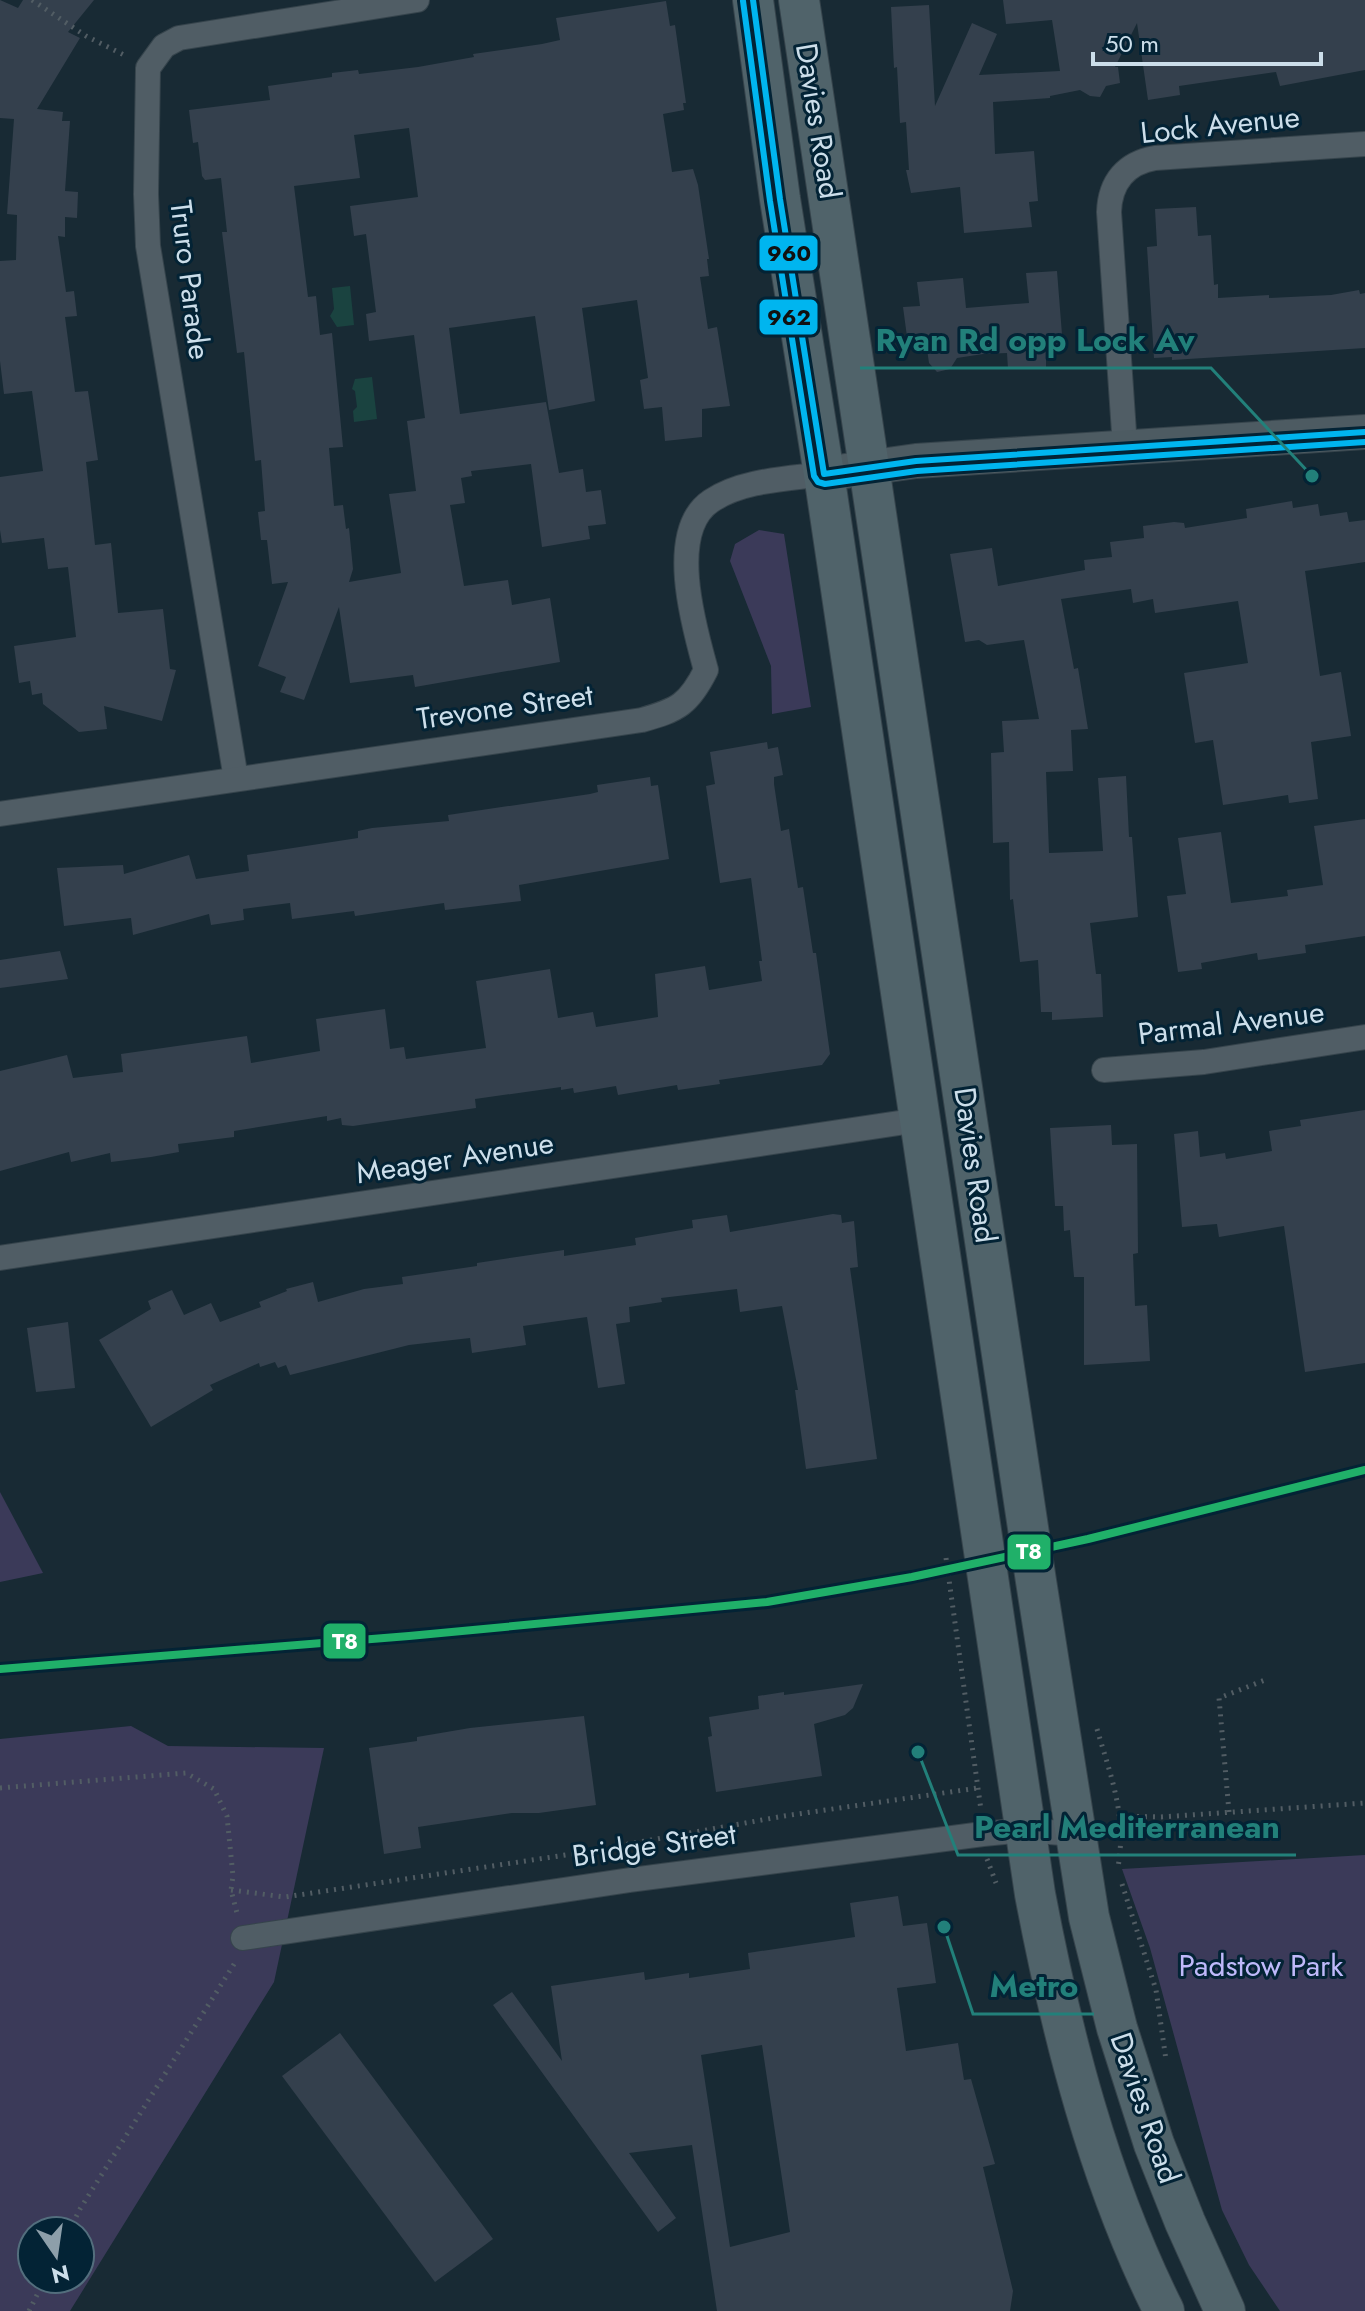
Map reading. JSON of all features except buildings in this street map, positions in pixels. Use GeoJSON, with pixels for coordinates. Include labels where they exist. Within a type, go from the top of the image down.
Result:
{"type":"FeatureCollection","features":[{"type":"Feature","properties":{"kind":"highway","name":"Davies Road"},"geometry":{"type":"LineString","coordinates":[[753,0],[780,199],[824,474],[989,1593],[1046,1950],[1072,2057],[1103,2160],[1164,2311]]}},
{"type":"Feature","properties":{"kind":"highway","name":"Davies Road"},"geometry":{"type":"LineString","coordinates":[[799,0],[1074,1834],[1102,1973],[1133,2083],[1185,2222],[1225,2311]]}},
{"type":"Feature","properties":{"kind":"highway"},"geometry":{"type":"LineString","coordinates":[[919,1120],[958,1049]]}},
{"type":"Feature","properties":{"kind":"main road"},"geometry":{"type":"LineString","coordinates":[[824,474],[916,461],[1365,432]]}},
{"type":"Feature","properties":{"kind":"street"},"geometry":{"type":"LineString","coordinates":[[148,68],[164,46],[179,38],[417,0]]}},
{"type":"Feature","properties":{"kind":"street","name":"Truro Parade"},"geometry":{"type":"LineString","coordinates":[[148,68],[148,246],[236,779]]}},
{"type":"Feature","properties":{"kind":"street","name":"Lock Avenue"},"geometry":{"type":"LineString","coordinates":[[1125,447],[1109,212],[1109,197],[1114,184],[1123,173],[1143,160],[1155,158],[1365,144]]}},
{"type":"Feature","properties":{"kind":"street","name":"Trevone Street"},"geometry":{"type":"LineString","coordinates":[[0,814],[642,720],[679,707],[690,698],[706,670],[686,560],[687,542],[696,517],[710,501],[725,493],[762,483],[824,474]]}},
{"type":"Feature","properties":{"kind":"street","name":"Parmal Avenue"},"geometry":{"type":"LineString","coordinates":[[1104,1070],[1204,1062],[1365,1037]]}},
{"type":"Feature","properties":{"kind":"street","name":"Meager Avenue"},"geometry":{"type":"LineString","coordinates":[[0,1258],[919,1120]]}},
{"type":"Feature","properties":{"kind":"street","name":"Bridge Street"},"geometry":{"type":"LineString","coordinates":[[243,1938],[630,1880],[1025,1830],[1074,1834]]}},
{"type":"Feature","properties":{"kind":"path"},"geometry":{"type":"LineString","coordinates":[[32,0],[86,36],[148,68]]}},
{"type":"Feature","properties":{"kind":"path"},"geometry":{"type":"LineString","coordinates":[[1229,1812],[1219,1698],[1265,1680]]}},
{"type":"Feature","properties":{"kind":"path"},"geometry":{"type":"LineString","coordinates":[[0,1788],[186,1773],[214,1789],[227,1816],[233,1876],[231,1890],[243,1938],[235,1964],[77,2215]]}},
{"type":"Feature","properties":{"kind":"path"},"geometry":{"type":"LineString","coordinates":[[231,1890],[285,1897],[579,1853],[784,1816],[978,1788]]}},
{"type":"Feature","properties":{"kind":"path"},"geometry":{"type":"LineString","coordinates":[[1118,1869],[1122,1844],[1121,1816],[1365,1803]]}},
{"type":"Feature","properties":{"kind":"path"},"geometry":{"type":"LineString","coordinates":[[1121,1881],[1156,1990],[1167,2063]]}},
{"type":"Feature","properties":{"kind":"green space"},"geometry":{"type":"Polygon","coordinates":[[[759,530],[784,534],[811,707],[772,714],[771,666],[730,561],[735,544],[759,530]]]}},
{"type":"Feature","properties":{"kind":"green space"},"geometry":{"type":"Polygon","coordinates":[[[0,1492],[43,1573],[0,1582],[0,1492]]]}},
{"type":"Feature","properties":{"kind":"green space"},"geometry":{"type":"Polygon","coordinates":[[[131,1726],[168,1746],[324,1748],[274,1982],[96,2269],[96,2215],[16,2215],[16,2295],[80,2295],[70,2311],[0,2311],[0,1739],[131,1726]]]}},
{"type":"Feature","properties":{"kind":"green space","name":"Padstow Park"},"geometry":{"type":"Polygon","coordinates":[[[1365,1855],[1365,2311],[1280,2311],[1249,2265],[1222,2210],[1150,1948],[1122,1869],[1365,1855]]]}},
{"type":"Feature","properties":{"kind":"shaded area"},"geometry":{"type":"Polygon","coordinates":[[[350,286],[354,325],[337,327],[330,316],[334,309],[332,288],[350,286]]]}},
{"type":"Feature","properties":{"kind":"shaded area"},"geometry":{"type":"Polygon","coordinates":[[[372,377],[377,419],[354,422],[353,411],[357,407],[352,389],[355,379],[372,377]]]}},
{"type":"Feature","properties":{"kind":"transit line","name":"960"},"geometry":{"type":"LineString","coordinates":[[753,0],[780,199],[824,474],[916,461],[1365,432]]}},
{"type":"Feature","properties":{"kind":"transit line","name":"962"},"geometry":{"type":"LineString","coordinates":[[743,1],[770,201],[814,476],[818,482],[825,484],[917,471],[1365,442]]}},
{"type":"Feature","properties":{"kind":"transit line","name":"T8"},"geometry":{"type":"LineString","coordinates":[[0,1669],[409,1636],[767,1602],[912,1577],[1088,1539],[1365,1470]]}},
{"type":"Feature","properties":{"kind":"place","name":"Ryan Rd opp Lock Av"},"geometry":{"type":"Point","coordinates":[1312,476]}},
{"type":"Feature","properties":{"kind":"place","name":"Pearl Mediterranean"},"geometry":{"type":"Point","coordinates":[918,1752]}},
{"type":"Feature","properties":{"kind":"place","name":"Metro"},"geometry":{"type":"Point","coordinates":[944,1927]}}]}
